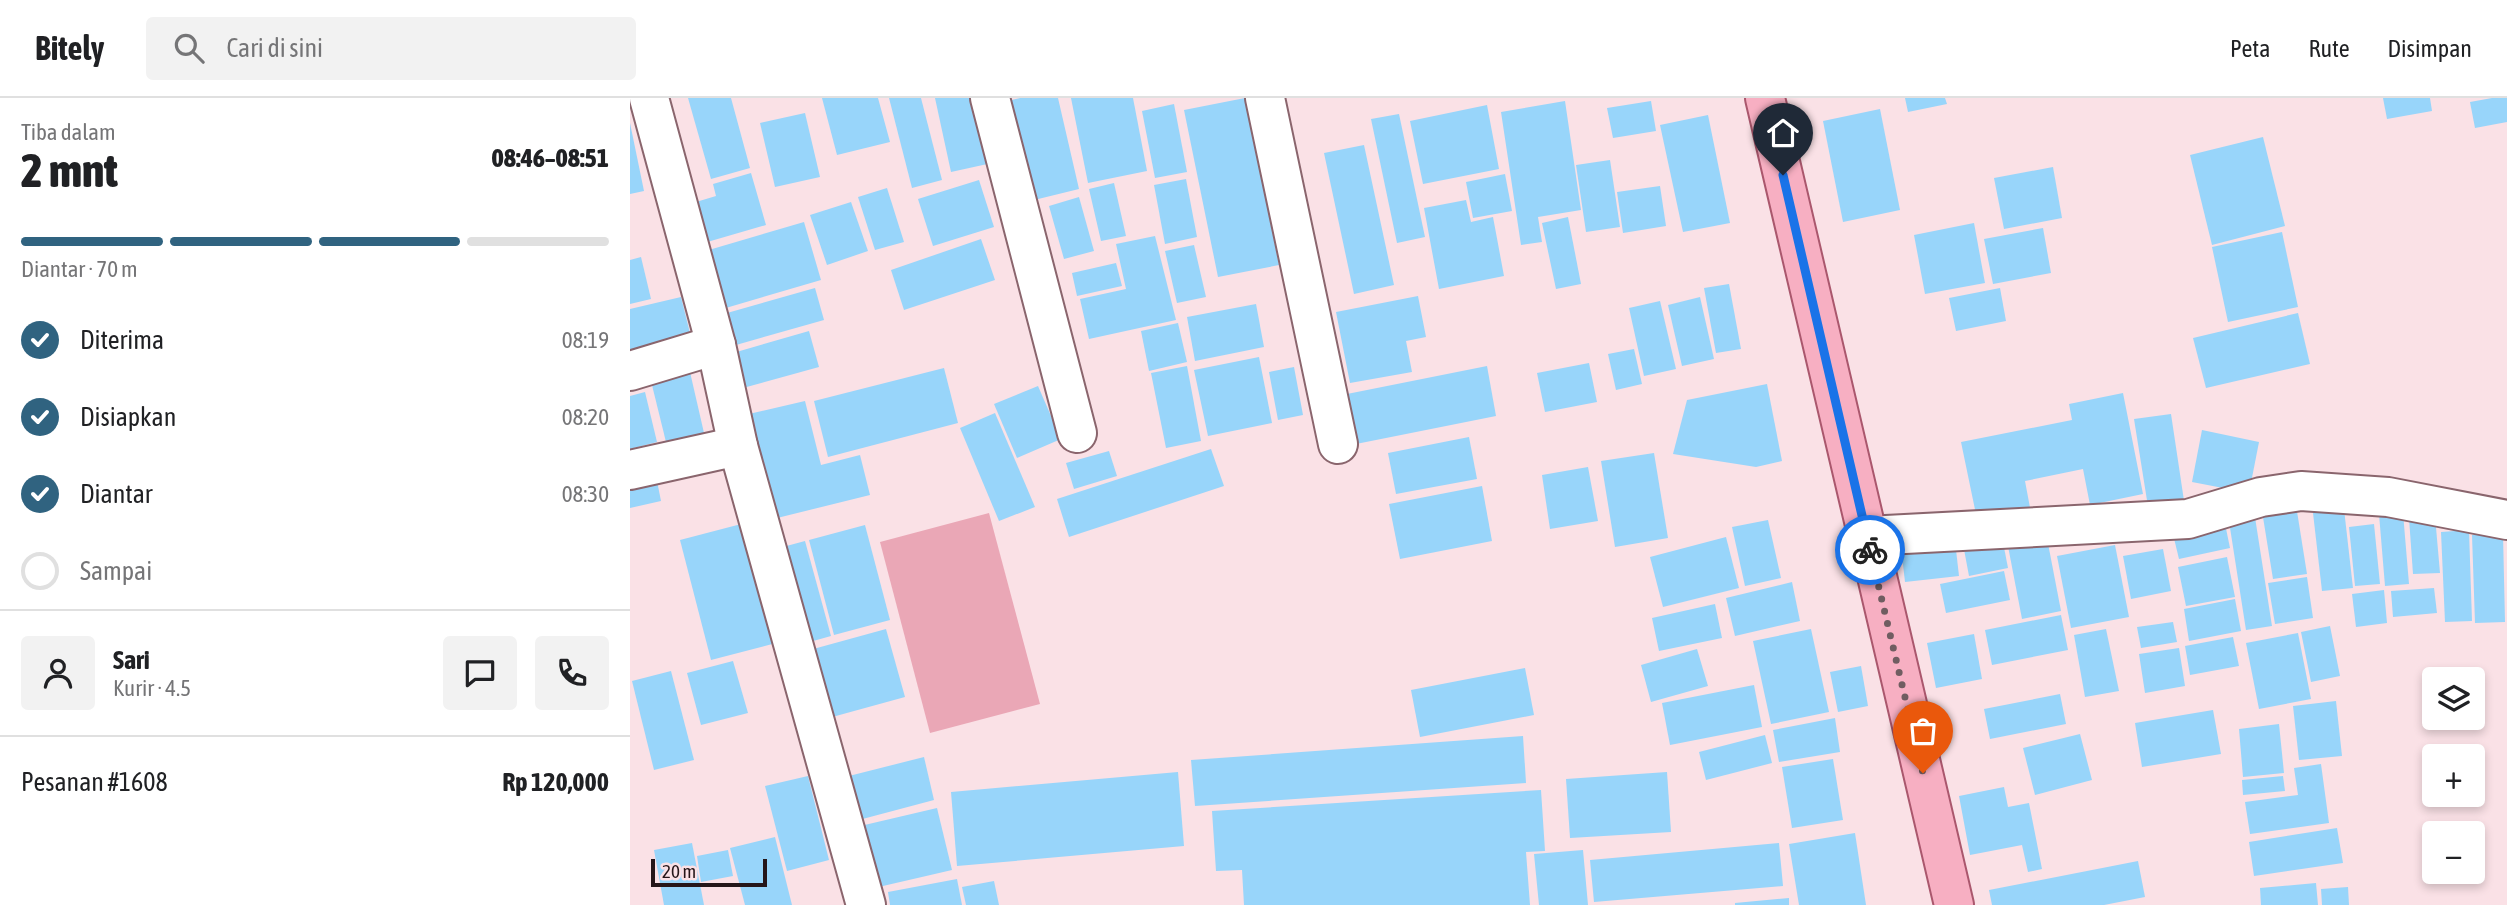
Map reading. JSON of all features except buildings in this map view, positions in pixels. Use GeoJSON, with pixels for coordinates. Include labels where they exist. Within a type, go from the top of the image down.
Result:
{"type":"FeatureCollection","features":[{"type":"Feature","properties":{"kind":"main road"},"geometry":{"type":"LineString","coordinates":[[1765,98],[1954,905]]}},
{"type":"Feature","properties":{"kind":"street"},"geometry":{"type":"LineString","coordinates":[[649,98],[716,345],[738,446],[866,905]]}},
{"type":"Feature","properties":{"kind":"street"},"geometry":{"type":"LineString","coordinates":[[990,98],[1077,433]]}},
{"type":"Feature","properties":{"kind":"street"},"geometry":{"type":"LineString","coordinates":[[1265,98],[1338,444]]}},
{"type":"Feature","properties":{"kind":"street"},"geometry":{"type":"LineString","coordinates":[[630,371],[716,345]]}},
{"type":"Feature","properties":{"kind":"street"},"geometry":{"type":"LineString","coordinates":[[630,470],[738,446]]}},
{"type":"Feature","properties":{"kind":"street"},"geometry":{"type":"LineString","coordinates":[[1867,536],[2188,519],[2261,497],[2301,491],[2388,497],[2507,520]]}},
{"type":"Feature","properties":{"kind":"shaded area"},"geometry":{"type":"Polygon","coordinates":[[[989,513],[1040,704],[930,733],[880,542],[989,513]]]}},
{"type":"Feature","properties":{"kind":"way so far"},"geometry":{"type":"LineString","coordinates":[[1870,550],[1923,773]]}},
{"type":"Feature","properties":{"kind":"route"},"geometry":{"type":"LineString","coordinates":[[1783,175],[1870,550]]}}]}
